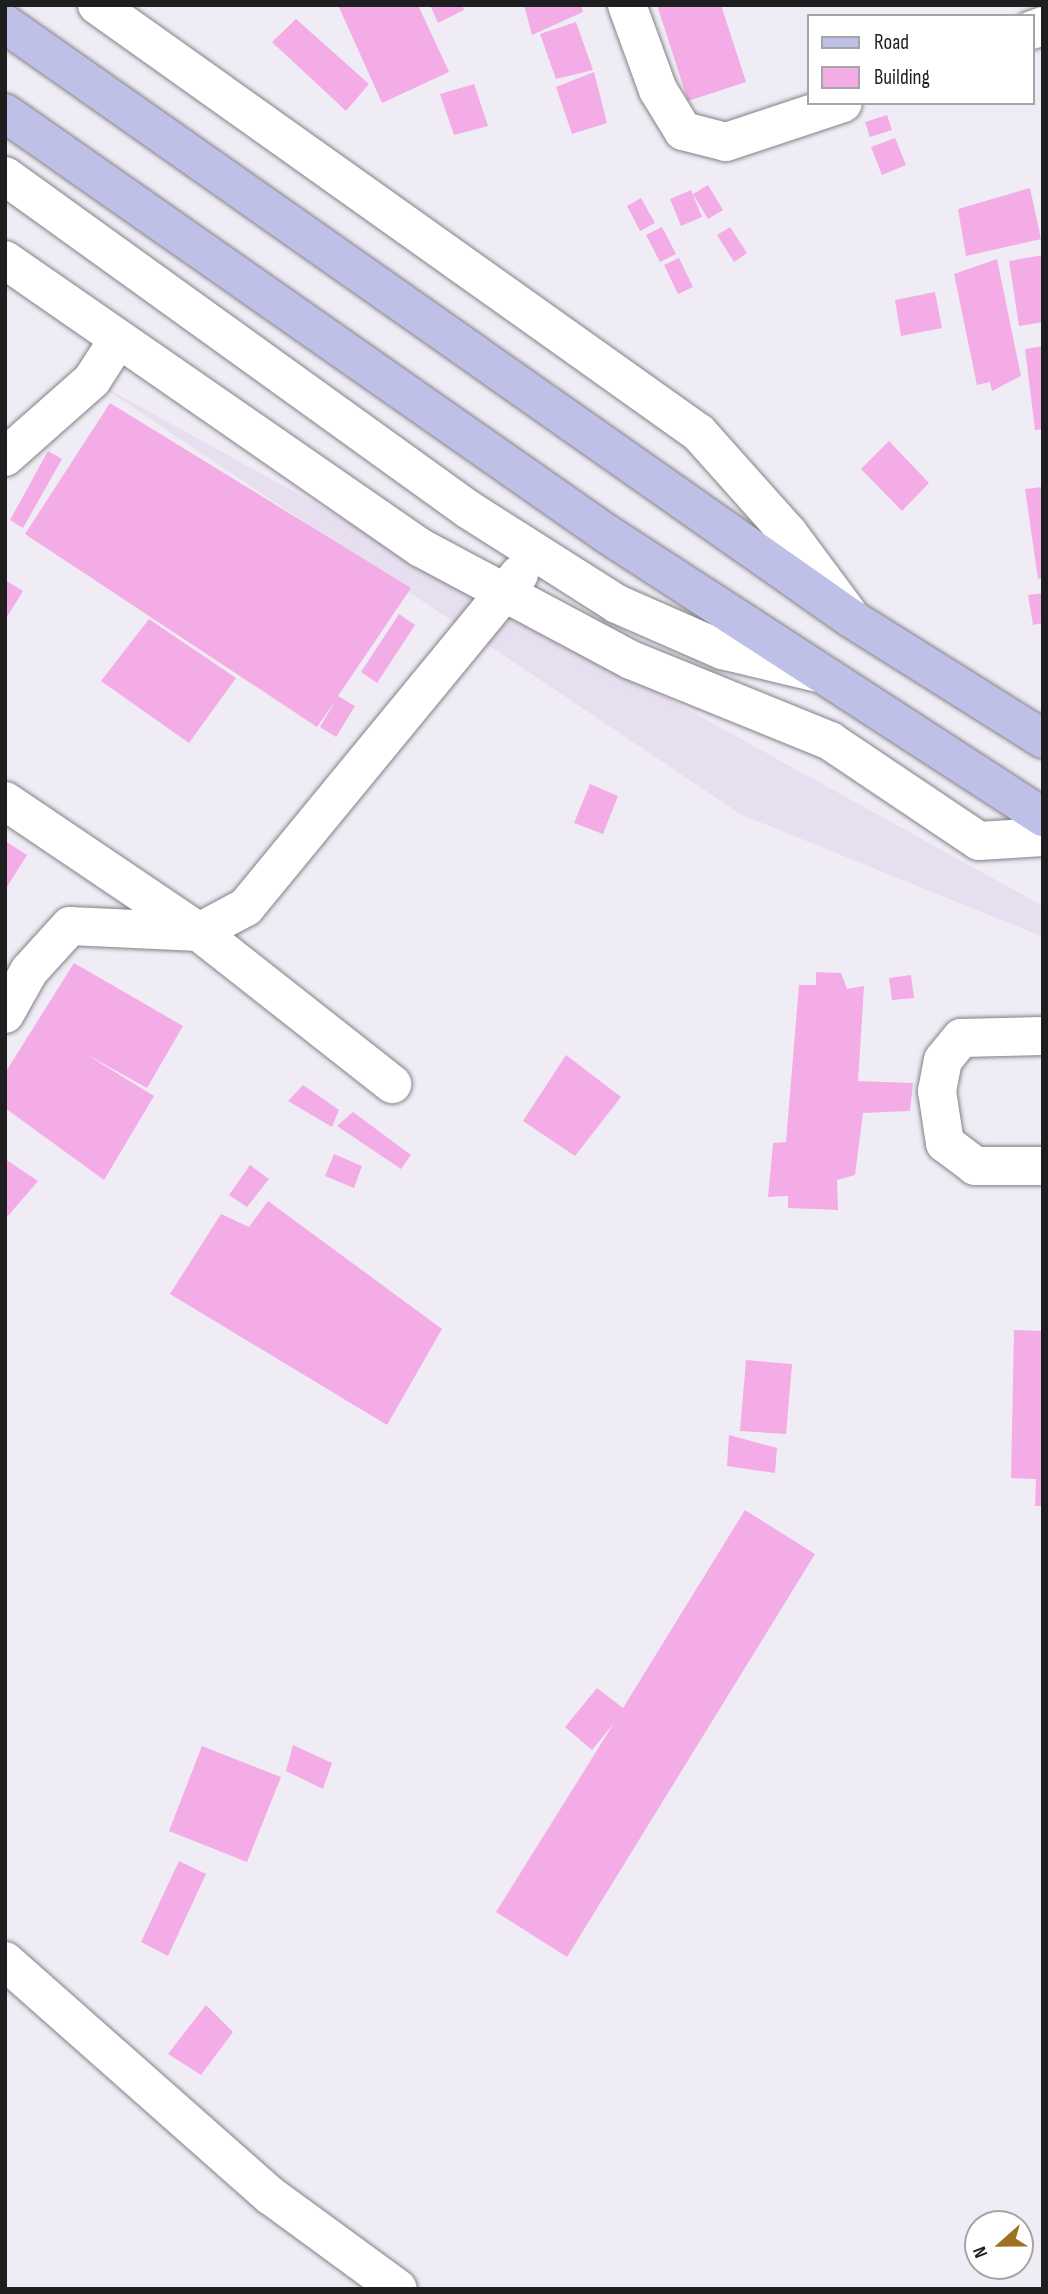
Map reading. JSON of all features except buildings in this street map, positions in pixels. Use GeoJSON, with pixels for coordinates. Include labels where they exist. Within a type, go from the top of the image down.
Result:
{"type":"FeatureCollection","features":[{"type":"Feature","properties":{"kind":"main road"},"geometry":{"type":"LineString","coordinates":[[5,24],[852,619],[1043,739]]}},
{"type":"Feature","properties":{"kind":"main road"},"geometry":{"type":"LineString","coordinates":[[5,113],[607,534],[1043,817]]}},
{"type":"Feature","properties":{"kind":"street"},"geometry":{"type":"LineString","coordinates":[[97,5],[699,433],[789,534],[852,619]]}},
{"type":"Feature","properties":{"kind":"street"},"geometry":{"type":"LineString","coordinates":[[626,5],[658,90],[683,131],[726,142],[837,105]]}},
{"type":"Feature","properties":{"kind":"street"},"geometry":{"type":"LineString","coordinates":[[5,176],[537,554],[617,604],[722,650],[820,673]]}},
{"type":"Feature","properties":{"kind":"street"},"geometry":{"type":"LineString","coordinates":[[5,260],[117,341],[421,548],[631,660],[830,741],[979,841],[1043,837]]}},
{"type":"Feature","properties":{"kind":"street"},"geometry":{"type":"LineString","coordinates":[[5,457],[92,380],[117,341]]}},
{"type":"Feature","properties":{"kind":"street"},"geometry":{"type":"LineString","coordinates":[[5,1014],[29,971],[70,926],[199,932],[246,907],[537,554]]}},
{"type":"Feature","properties":{"kind":"street"},"geometry":{"type":"LineString","coordinates":[[5,801],[199,932],[393,1084]]}},
{"type":"Feature","properties":{"kind":"street"},"geometry":{"type":"LineString","coordinates":[[1043,1036],[961,1038],[943,1060],[937,1091],[945,1143],[975,1166],[1043,1167]]}},
{"type":"Feature","properties":{"kind":"street"},"geometry":{"type":"LineString","coordinates":[[5,1961],[271,2196],[398,2289]]}},
{"type":"Feature","properties":{"kind":"shaded area"},"geometry":{"type":"Polygon","coordinates":[[[92,380],[1043,906],[1043,937],[742,815],[92,380]]]}}]}
